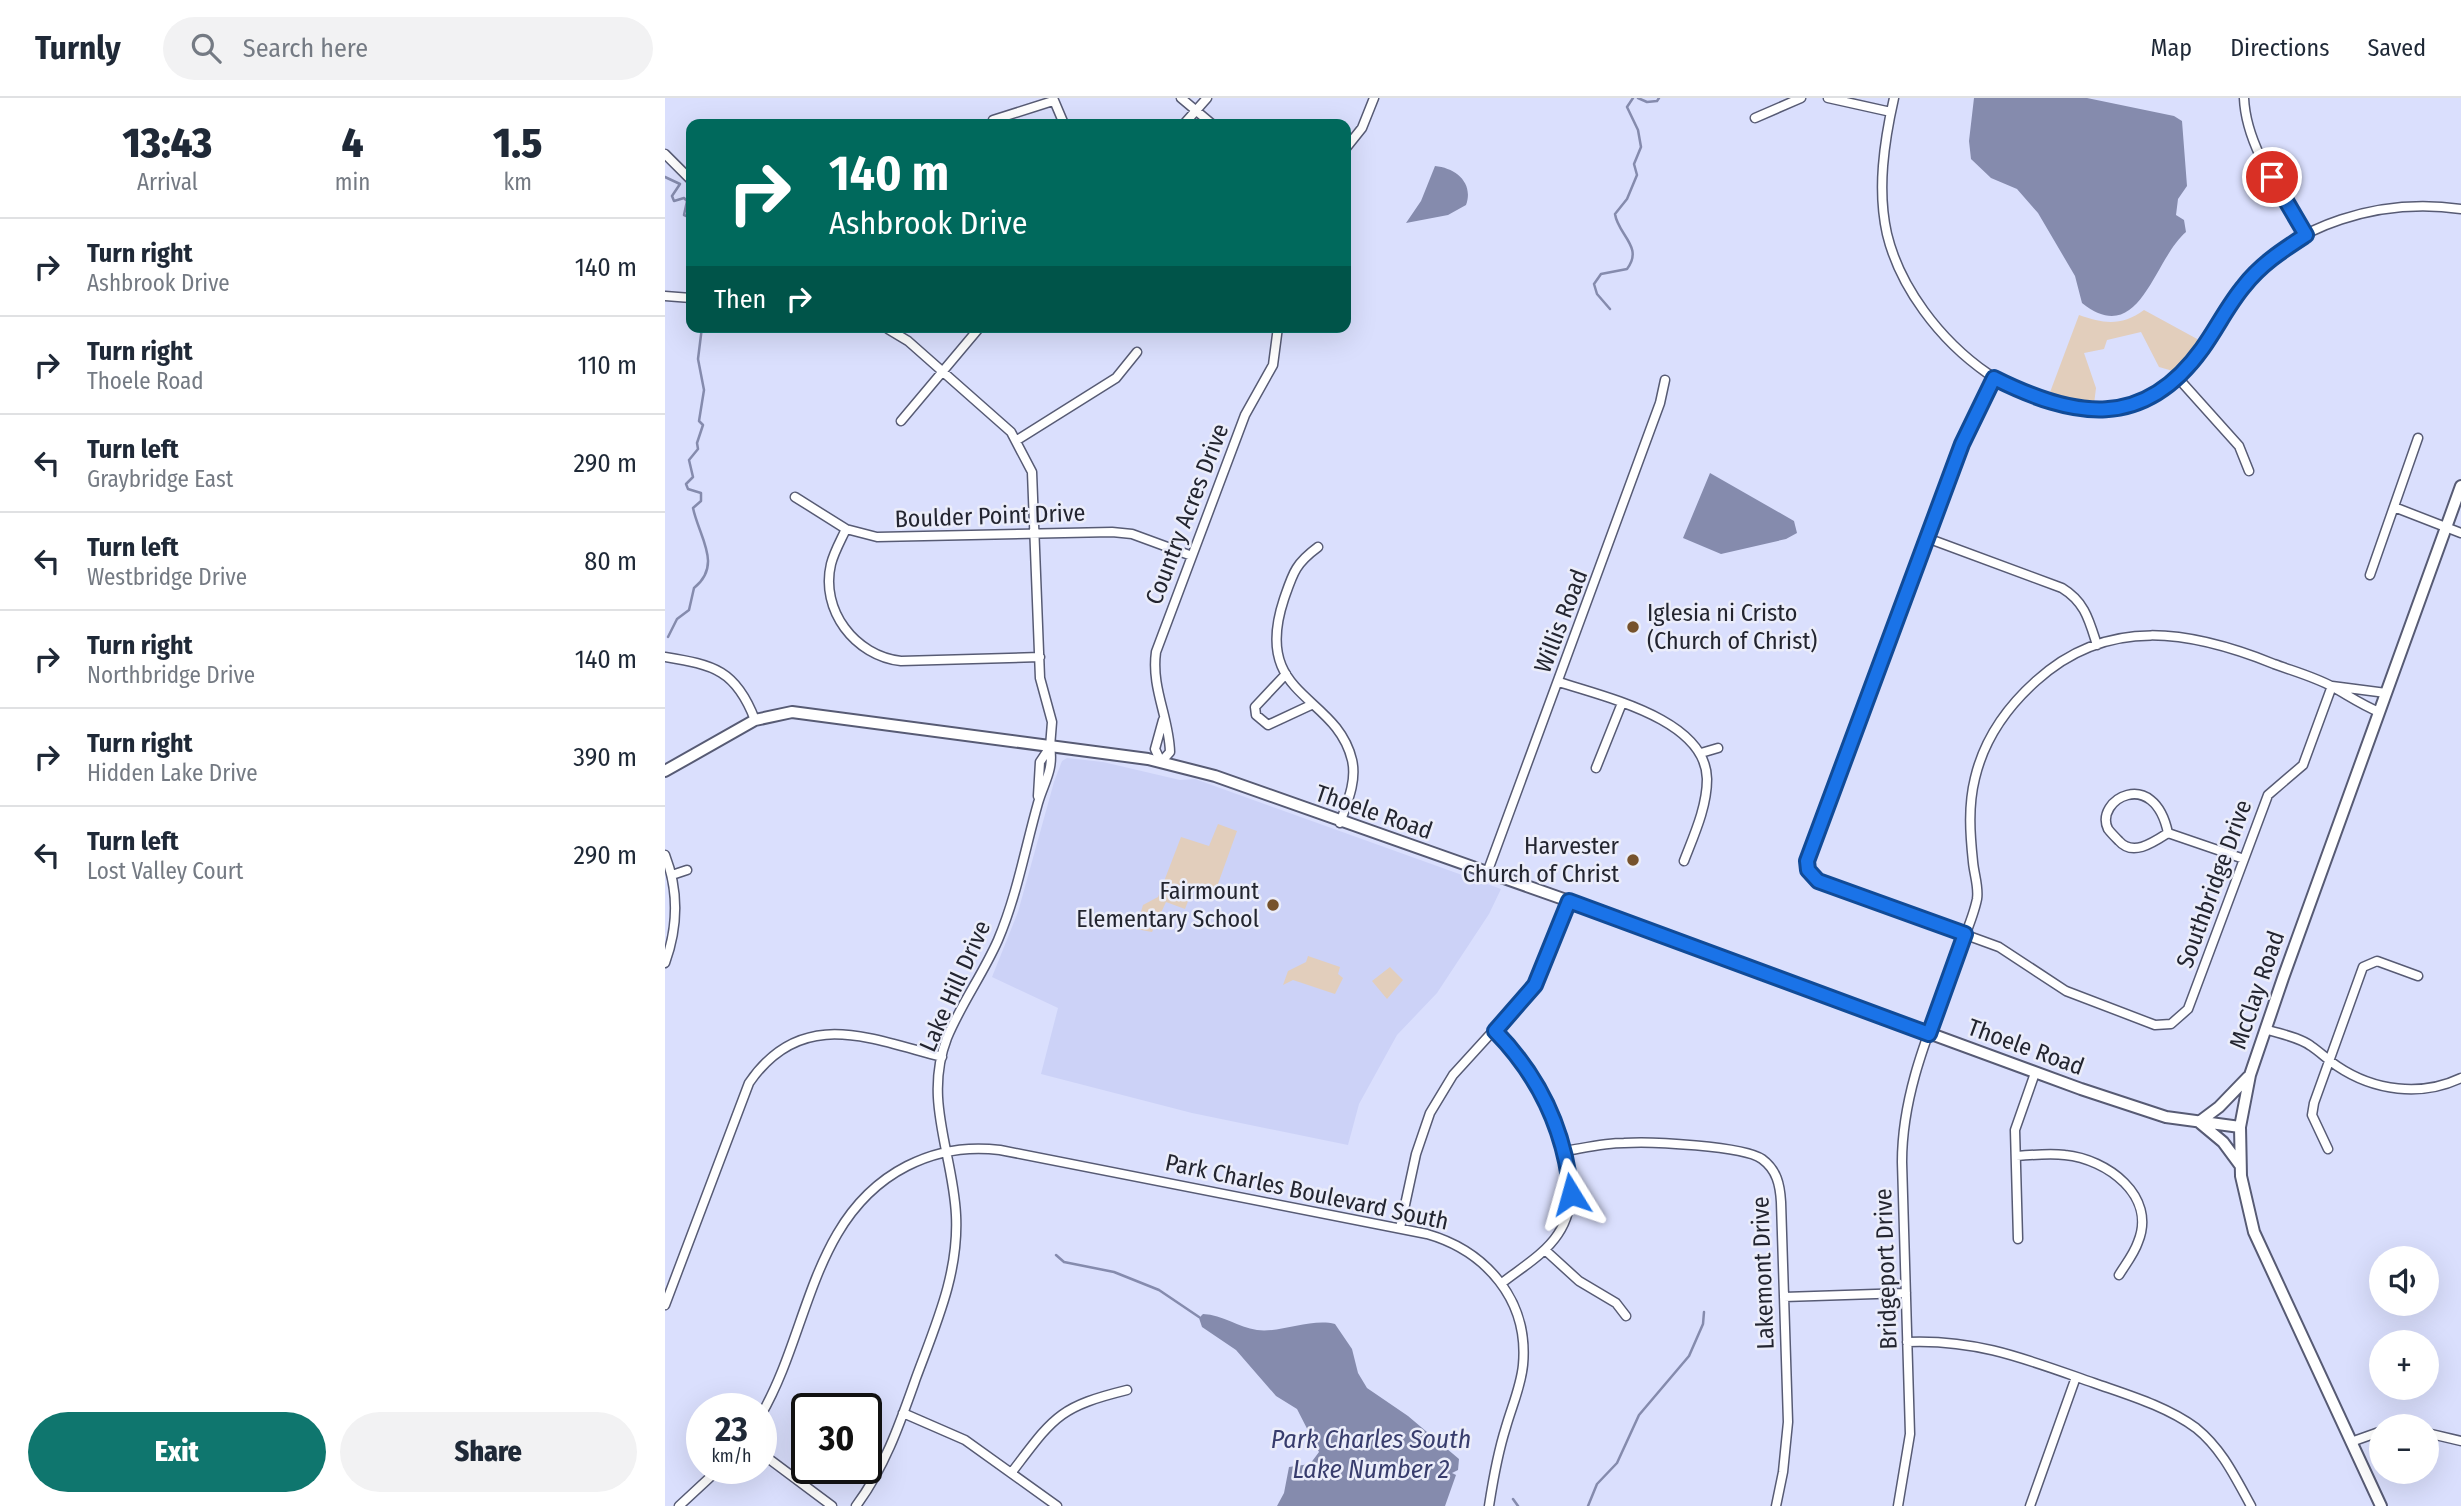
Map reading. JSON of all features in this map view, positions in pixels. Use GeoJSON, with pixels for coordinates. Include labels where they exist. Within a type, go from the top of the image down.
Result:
{"type":"FeatureCollection","features":[{"type":"Feature","properties":{"kind":"main road","name":"McClay Road"},"geometry":{"type":"LineString","coordinates":[[2381,1506],[2255,1233],[2243,1193],[2240,1126],[2250,1075],[2461,486]]}},
{"type":"Feature","properties":{"kind":"main road","name":"Thoele Road"},"geometry":{"type":"LineString","coordinates":[[665,771],[755,720],[792,712],[1161,762],[1215,776],[1569,901],[2035,1073],[2166,1117],[2240,1126]]}},
{"type":"Feature","properties":{"kind":"main road"},"geometry":{"type":"LineString","coordinates":[[2240,1165],[2223,1142],[2199,1122],[2219,1107],[2250,1075]]}},
{"type":"Feature","properties":{"kind":"street"},"geometry":{"type":"LineString","coordinates":[[1181,98],[1205,119]]}},
{"type":"Feature","properties":{"kind":"street"},"geometry":{"type":"LineString","coordinates":[[1189,119],[1207,98]]}},
{"type":"Feature","properties":{"kind":"street"},"geometry":{"type":"LineString","coordinates":[[1351,142],[1362,128],[1374,98]]}},
{"type":"Feature","properties":{"kind":"street"},"geometry":{"type":"LineString","coordinates":[[1755,118],[1801,98]]}},
{"type":"Feature","properties":{"kind":"street"},"geometry":{"type":"LineString","coordinates":[[1828,98],[1891,112]]}},
{"type":"Feature","properties":{"kind":"street"},"geometry":{"type":"LineString","coordinates":[[1894,98],[1882,172],[1884,213],[1894,256],[1930,321],[1949,342],[1994,378],[2066,409],[2115,409],[2152,396],[2178,378],[2201,350],[2243,287],[2268,260],[2306,235],[2348,218],[2387,207],[2427,205],[2461,209]]}},
{"type":"Feature","properties":{"kind":"street"},"geometry":{"type":"LineString","coordinates":[[2244,98],[2251,129],[2263,162],[2306,235]]}},
{"type":"Feature","properties":{"kind":"street"},"geometry":{"type":"LineString","coordinates":[[996,119],[1053,99],[1061,119]]}},
{"type":"Feature","properties":{"kind":"street"},"geometry":{"type":"LineString","coordinates":[[665,154],[686,175]]}},
{"type":"Feature","properties":{"kind":"street"},"geometry":{"type":"LineString","coordinates":[[665,296],[686,298]]}},
{"type":"Feature","properties":{"kind":"street"},"geometry":{"type":"LineString","coordinates":[[895,333],[908,341],[1017,440],[1116,378],[1137,352]]}},
{"type":"Feature","properties":{"kind":"street"},"geometry":{"type":"LineString","coordinates":[[901,421],[975,333]]}},
{"type":"Feature","properties":{"kind":"street","name":"Country Acres Drive"},"geometry":{"type":"LineString","coordinates":[[1163,720],[1155,749],[1161,762],[1170,752],[1169,732],[1163,720],[1154,673],[1156,652],[1245,415],[1273,365],[1277,333]]}},
{"type":"Feature","properties":{"kind":"street"},"geometry":{"type":"LineString","coordinates":[[1965,934],[1818,881],[1808,870],[1807,861],[1962,444],[1994,378]]}},
{"type":"Feature","properties":{"kind":"street"},"geometry":{"type":"LineString","coordinates":[[2178,378],[2239,446],[2249,471]]}},
{"type":"Feature","properties":{"kind":"street","name":"Willis Road"},"geometry":{"type":"LineString","coordinates":[[1487,873],[1660,403],[1665,380]]}},
{"type":"Feature","properties":{"kind":"street"},"geometry":{"type":"LineString","coordinates":[[2370,575],[2418,438]]}},
{"type":"Feature","properties":{"kind":"street","name":"Lake Hill Drive"},"geometry":{"type":"LineString","coordinates":[[856,1506],[882,1466],[946,1298],[955,1259],[955,1203],[936,1101],[942,1057],[947,1038],[987,964],[1008,915],[1039,800],[1052,764],[1049,747],[1052,722],[1040,678],[1032,472],[1017,440]]}},
{"type":"Feature","properties":{"kind":"street","name":"Boulder Point Drive"},"geometry":{"type":"LineString","coordinates":[[795,498],[846,529],[893,539],[1125,533],[1192,556]]}},
{"type":"Feature","properties":{"kind":"street"},"geometry":{"type":"LineString","coordinates":[[2394,507],[2461,533]]}},
{"type":"Feature","properties":{"kind":"street"},"geometry":{"type":"LineString","coordinates":[[846,529],[831,562],[830,584],[844,629],[860,646],[881,657],[901,661],[1039,657]]}},
{"type":"Feature","properties":{"kind":"street"},"geometry":{"type":"LineString","coordinates":[[1927,538],[2063,588],[2085,607],[2097,645]]}},
{"type":"Feature","properties":{"kind":"street"},"geometry":{"type":"LineString","coordinates":[[1318,547],[1297,565],[1281,610],[1277,649],[1286,674],[1311,705],[1334,723],[1352,760],[1352,787],[1341,822]]}},
{"type":"Feature","properties":{"kind":"street","name":"Bridgeport Drive"},"geometry":{"type":"LineString","coordinates":[[1898,1506],[1910,1434],[1902,1136],[1908,1098],[1978,895],[1970,834],[1970,804],[1985,747],[2022,693],[2044,673],[2075,654],[2097,645],[2146,635],[2187,637],[2241,651],[2332,686]]}},
{"type":"Feature","properties":{"kind":"street"},"geometry":{"type":"LineString","coordinates":[[665,657],[706,665],[726,674],[741,690],[755,720]]}},
{"type":"Feature","properties":{"kind":"street"},"geometry":{"type":"LineString","coordinates":[[1286,674],[1255,707],[1256,715],[1268,725],[1311,705]]}},
{"type":"Feature","properties":{"kind":"street"},"geometry":{"type":"LineString","coordinates":[[1559,682],[1622,703],[1678,728],[1701,753],[1707,776],[1705,802],[1684,861]]}},
{"type":"Feature","properties":{"kind":"street"},"geometry":{"type":"LineString","coordinates":[[2332,686],[2386,693]]}},
{"type":"Feature","properties":{"kind":"street"},"geometry":{"type":"LineString","coordinates":[[2332,686],[2352,700],[2379,712]]}},
{"type":"Feature","properties":{"kind":"street","name":"Southbridge Drive"},"geometry":{"type":"LineString","coordinates":[[1965,934],[1999,947],[2066,991],[2155,1026],[2171,1024],[2188,1009],[2267,795],[2303,765],[2332,686]]}},
{"type":"Feature","properties":{"kind":"street"},"geometry":{"type":"LineString","coordinates":[[1596,768],[1622,703]]}},
{"type":"Feature","properties":{"kind":"street"},"geometry":{"type":"LineString","coordinates":[[1701,753],[1718,748]]}},
{"type":"Feature","properties":{"kind":"street"},"geometry":{"type":"LineString","coordinates":[[2168,833],[2157,805],[2146,795],[2132,793],[2115,800],[2106,815],[2108,828],[2123,846],[2134,849],[2168,833],[2244,859]]}},
{"type":"Feature","properties":{"kind":"street"},"geometry":{"type":"LineString","coordinates":[[665,855],[672,875],[675,919],[665,963]]}},
{"type":"Feature","properties":{"kind":"street"},"geometry":{"type":"LineString","coordinates":[[672,875],[687,870]]}},
{"type":"Feature","properties":{"kind":"street"},"geometry":{"type":"LineString","coordinates":[[1400,1228],[1416,1154],[1430,1114],[1453,1076],[1535,985],[1569,901]]}},
{"type":"Feature","properties":{"kind":"street"},"geometry":{"type":"LineString","coordinates":[[2367,951],[2371,961]]}},
{"type":"Feature","properties":{"kind":"street"},"geometry":{"type":"LineString","coordinates":[[2371,961],[2418,976]]}},
{"type":"Feature","properties":{"kind":"street"},"geometry":{"type":"LineString","coordinates":[[2329,1149],[2312,1115],[2363,967],[2371,961]]}},
{"type":"Feature","properties":{"kind":"street"},"geometry":{"type":"LineString","coordinates":[[2266,1029],[2309,1044],[2368,1082],[2394,1088],[2437,1088],[2461,1080]]}},
{"type":"Feature","properties":{"kind":"street"},"geometry":{"type":"LineString","coordinates":[[1495,1031],[1524,1064],[1545,1097],[1565,1151],[1571,1194],[1559,1234],[1545,1250],[1501,1283]]}},
{"type":"Feature","properties":{"kind":"street"},"geometry":{"type":"LineString","coordinates":[[665,1305],[749,1083],[770,1057],[797,1040],[835,1032],[942,1057]]}},
{"type":"Feature","properties":{"kind":"street"},"geometry":{"type":"LineString","coordinates":[[2018,1239],[2015,1130],[2035,1073]]}},
{"type":"Feature","properties":{"kind":"street","name":"Lakemont Drive"},"geometry":{"type":"LineString","coordinates":[[1565,1151],[1647,1143],[1737,1151],[1757,1156],[1772,1167],[1780,1188],[1788,1422],[1783,1472],[1776,1506]]}},
{"type":"Feature","properties":{"kind":"street","name":"Park Charles Boulevard South"},"geometry":{"type":"LineString","coordinates":[[770,1393],[823,1261],[844,1221],[859,1202],[887,1177],[918,1160],[944,1152],[985,1148],[1024,1153],[1400,1228],[1454,1243],[1478,1258],[1501,1283],[1520,1322],[1524,1363],[1505,1429],[1489,1506]]}},
{"type":"Feature","properties":{"kind":"street"},"geometry":{"type":"LineString","coordinates":[[2016,1156],[2067,1155],[2082,1159],[2104,1168],[2131,1188],[2138,1199],[2141,1226],[2139,1242],[2119,1275]]}},
{"type":"Feature","properties":{"kind":"street"},"geometry":{"type":"LineString","coordinates":[[1545,1250],[1579,1281],[1616,1303],[1626,1316]]}},
{"type":"Feature","properties":{"kind":"street"},"geometry":{"type":"LineString","coordinates":[[1784,1297],[1906,1293]]}},
{"type":"Feature","properties":{"kind":"street"},"geometry":{"type":"LineString","coordinates":[[1907,1342],[1945,1341],[1982,1346],[2149,1402],[2194,1427],[2224,1457],[2251,1506]]}},
{"type":"Feature","properties":{"kind":"street"},"geometry":{"type":"LineString","coordinates":[[2030,1506],[2076,1377]]}},
{"type":"Feature","properties":{"kind":"street"},"geometry":{"type":"LineString","coordinates":[[1012,1472],[1062,1412],[1086,1400],[1127,1390]]}},
{"type":"Feature","properties":{"kind":"street"},"geometry":{"type":"LineString","coordinates":[[903,1413],[965,1440],[1057,1506]]}},
{"type":"Feature","properties":{"kind":"street"},"geometry":{"type":"LineString","coordinates":[[2351,1442],[2369,1436]]}},
{"type":"Feature","properties":{"kind":"street"},"geometry":{"type":"LineString","coordinates":[[2439,1436],[2461,1441]]}},
{"type":"Feature","properties":{"kind":"street"},"geometry":{"type":"LineString","coordinates":[[777,1465],[832,1506]]}},
{"type":"Feature","properties":{"kind":"street"},"geometry":{"type":"LineString","coordinates":[[679,1506],[703,1484]]}},
{"type":"Feature","properties":{"kind":"shaded area"},"geometry":{"type":"Polygon","coordinates":[[[2144,310],[2199,340],[2173,371],[2159,367],[2141,332],[2107,340],[2104,349],[2084,353],[2096,388],[2094,404],[2049,395],[2079,315],[2113,322],[2128,319],[2144,310]]]}},
{"type":"Feature","properties":{"kind":"shaded area"},"geometry":{"type":"Polygon","coordinates":[[[1067,758],[1103,762],[1180,780],[1195,779],[1501,889],[1489,914],[1437,993],[1397,1035],[1359,1104],[1348,1145],[1192,1113],[1041,1074],[1058,1008],[992,977],[1018,912],[1054,782],[1062,761],[1067,758]]]}},
{"type":"Feature","properties":{"kind":"shaded area"},"geometry":{"type":"Polygon","coordinates":[[[1218,824],[1237,831],[1214,895],[1193,888],[1185,909],[1166,902],[1152,932],[1136,929],[1143,905],[1158,897],[1181,837],[1209,846],[1218,824]]]}},
{"type":"Feature","properties":{"kind":"shaded area"},"geometry":{"type":"Polygon","coordinates":[[[1308,956],[1340,967],[1338,974],[1343,978],[1335,994],[1293,980],[1283,985],[1288,971],[1306,962],[1308,956]]]}},
{"type":"Feature","properties":{"kind":"shaded area"},"geometry":{"type":"Polygon","coordinates":[[[1390,967],[1403,980],[1387,999],[1372,981],[1390,967]]]}},
{"type":"Feature","properties":{"kind":"water"},"geometry":{"type":"Polygon","coordinates":[[[1974,98],[2087,98],[2174,116],[2182,121],[2187,186],[2178,199],[2176,215],[2184,220],[2186,232],[2174,245],[2132,308],[2118,315],[2102,314],[2082,303],[2075,276],[2038,213],[2017,189],[1991,178],[1971,159],[1969,141],[1974,98]]]}},
{"type":"Feature","properties":{"kind":"water"},"geometry":{"type":"Polygon","coordinates":[[[1435,166],[1450,170],[1461,178],[1467,190],[1466,205],[1448,215],[1406,223],[1421,201],[1435,166]]]}},
{"type":"Feature","properties":{"kind":"water"},"geometry":{"type":"Polygon","coordinates":[[[1710,473],[1794,521],[1797,533],[1786,539],[1721,554],[1683,538],[1710,473]]]}},
{"type":"Feature","properties":{"kind":"water","name":"Park Charles South Lake Number 2"},"geometry":{"type":"Polygon","coordinates":[[[1203,1314],[1257,1330],[1316,1323],[1335,1324],[1352,1349],[1358,1373],[1367,1388],[1408,1416],[1459,1459],[1458,1470],[1452,1473],[1456,1475],[1445,1506],[1277,1506],[1284,1493],[1289,1467],[1310,1464],[1319,1452],[1297,1409],[1276,1396],[1236,1350],[1202,1327],[1199,1318],[1203,1314]]]}},
{"type":"Feature","properties":{"kind":"waterway"},"geometry":{"type":"LineString","coordinates":[[1610,309],[1597,294],[1594,284],[1601,274],[1627,269],[1633,254],[1615,214],[1627,199],[1637,175],[1634,164],[1641,147],[1638,130],[1627,107],[1633,98]]}},
{"type":"Feature","properties":{"kind":"waterway"},"geometry":{"type":"LineString","coordinates":[[1638,98],[1647,102],[1657,101],[1659,98]]}},
{"type":"Feature","properties":{"kind":"waterway"},"geometry":{"type":"LineString","coordinates":[[665,177],[680,184],[672,196],[674,201],[684,198],[686,200]]}},
{"type":"Feature","properties":{"kind":"waterway"},"geometry":{"type":"LineString","coordinates":[[686,206],[686,216]]}},
{"type":"Feature","properties":{"kind":"waterway"},"geometry":{"type":"LineString","coordinates":[[668,637],[677,619],[689,610],[694,588],[707,570],[707,550],[693,508],[701,501],[701,493],[688,489],[686,484],[693,477],[689,460],[698,449],[697,443],[703,425],[699,421],[704,390],[698,359],[701,333]]}},
{"type":"Feature","properties":{"kind":"waterway"},"geometry":{"type":"LineString","coordinates":[[1056,1255],[1064,1262],[1114,1272],[1159,1290],[1199,1317]]}},
{"type":"Feature","properties":{"kind":"waterway"},"geometry":{"type":"LineString","coordinates":[[1588,1506],[1597,1484],[1617,1463],[1639,1415],[1689,1356],[1703,1324],[1704,1312]]}},
{"type":"Feature","properties":{"kind":"waterway"},"geometry":{"type":"LineString","coordinates":[[1513,1499],[1518,1506]]}},
{"type":"Feature","properties":{"kind":"place","name":"Iglesia ni Cristo (Church of Christ)"},"geometry":{"type":"Point","coordinates":[1633,627]}},
{"type":"Feature","properties":{"kind":"place","name":"Harvester Church of Christ"},"geometry":{"type":"Point","coordinates":[1633,860]}},
{"type":"Feature","properties":{"kind":"place","name":"Fairmount Elementary School"},"geometry":{"type":"Point","coordinates":[1273,905]}},
{"type":"Feature","properties":{"kind":"route"},"geometry":{"type":"LineString","coordinates":[[1571,1194],[1565,1151],[1545,1097],[1512,1048],[1495,1031],[1525,1000],[1545,968],[1569,901],[1929,1034],[1965,934],[1818,881],[1808,870],[1807,861],[1962,444],[1994,378],[2029,396],[2066,409],[2089,411],[2115,409],[2152,396],[2178,378],[2201,350],[2243,287],[2268,260],[2306,235],[2272,177]]}}]}
